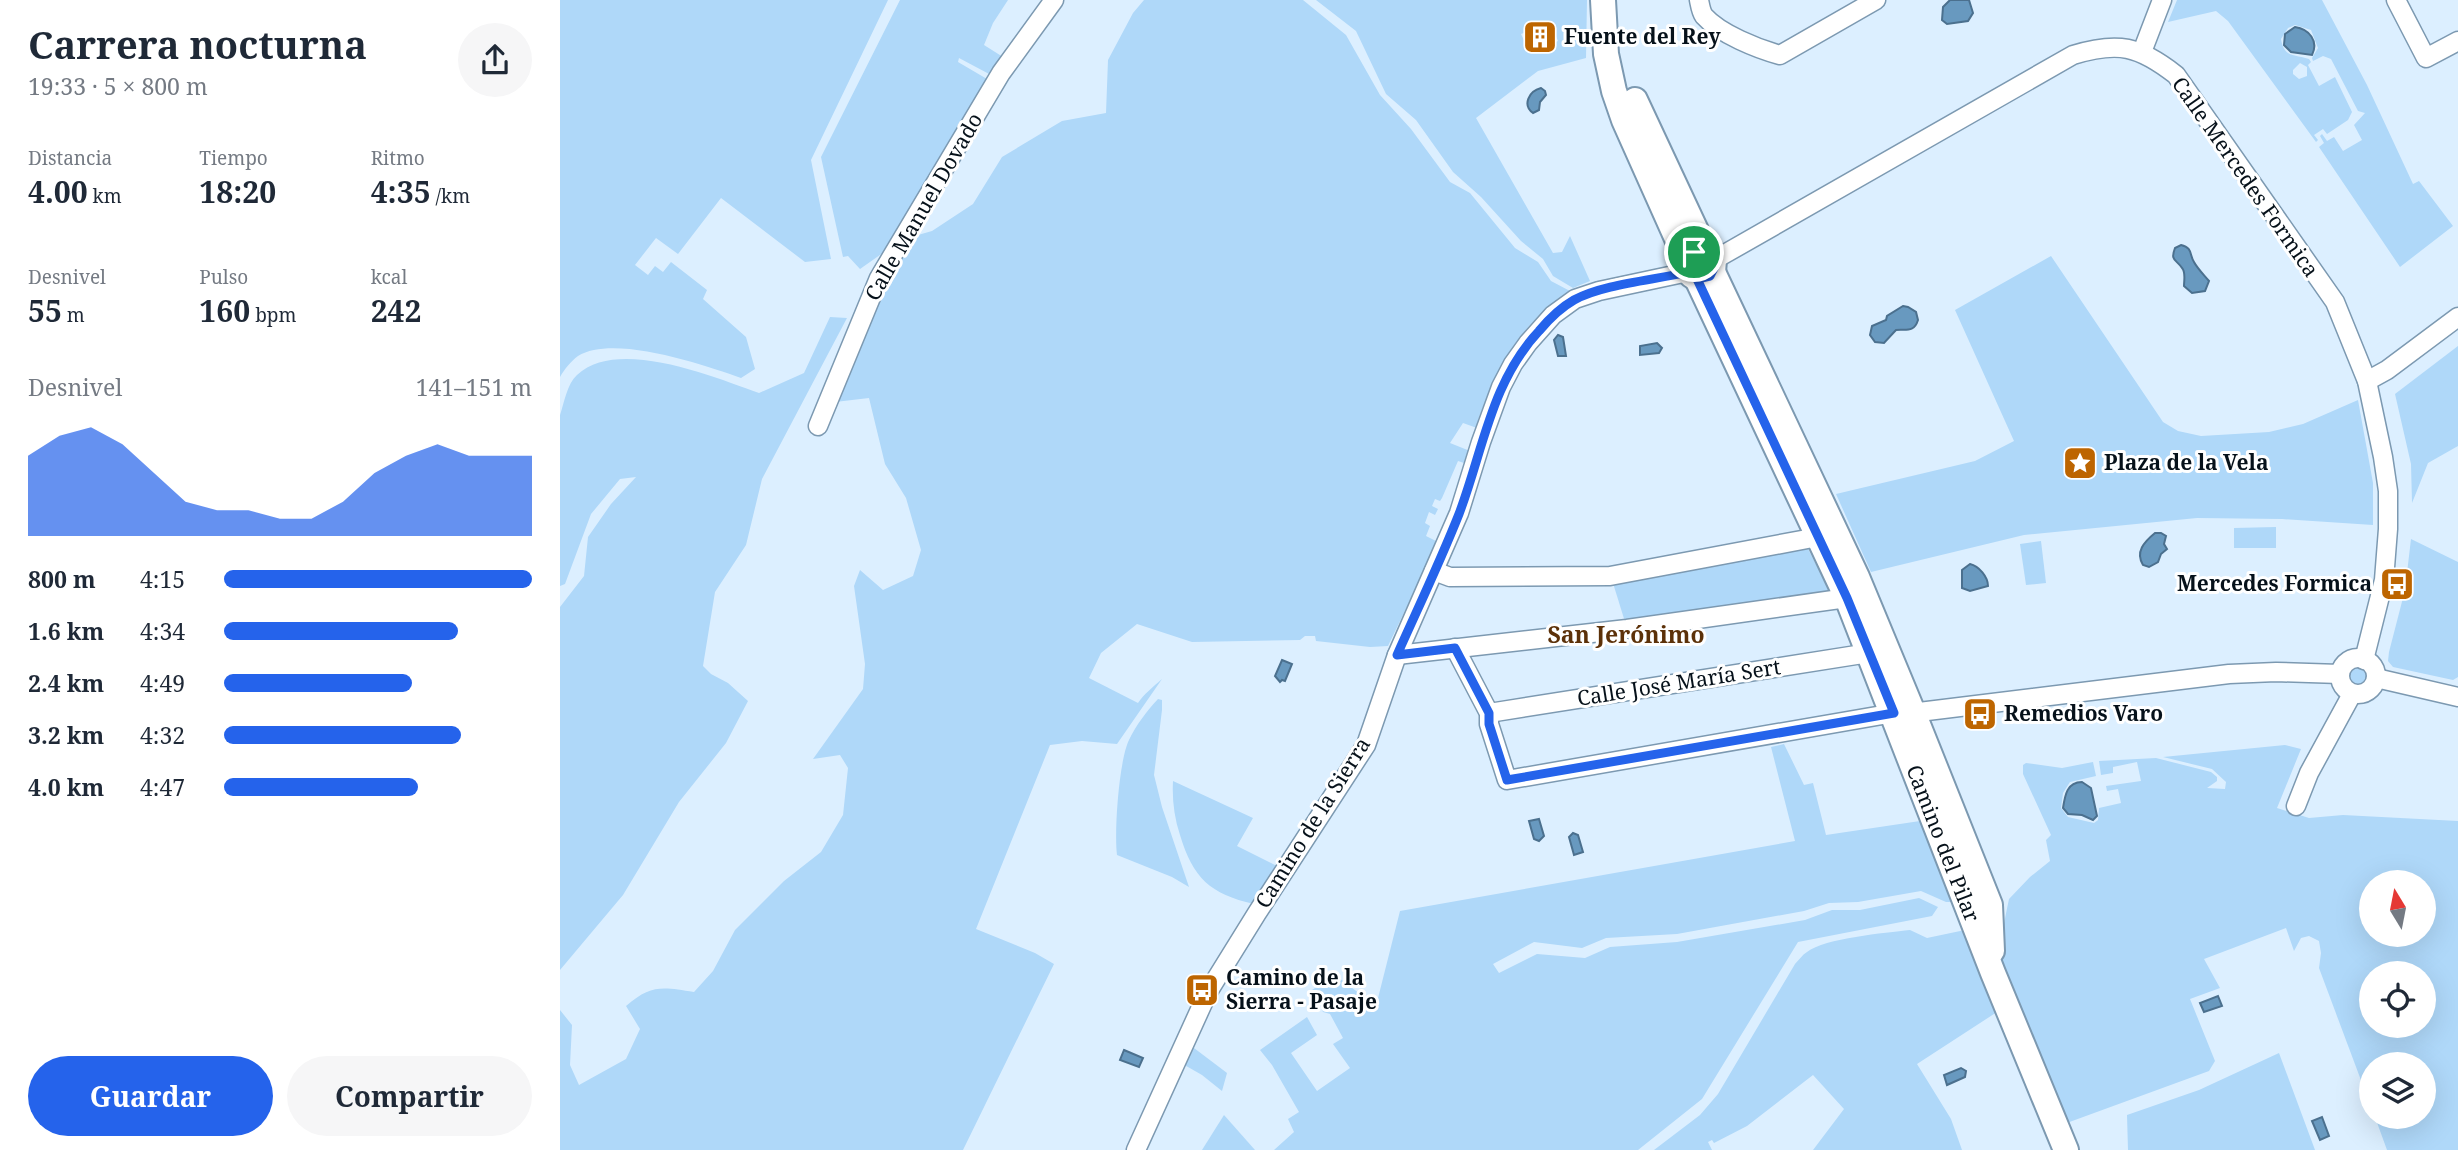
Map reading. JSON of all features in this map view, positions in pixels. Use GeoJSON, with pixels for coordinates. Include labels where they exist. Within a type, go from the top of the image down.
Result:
{"type":"FeatureCollection","features":[{"type":"Feature","properties":{"kind":"main road","name":"Camino del Pilar"},"geometry":{"type":"LineString","coordinates":[[1603,0],[1606,54],[1624,120],[1701,266],[1857,577],[1993,973],[2066,1150]]}},
{"type":"Feature","properties":{"kind":"main road","name":"Camino del Pilar"},"geometry":{"type":"LineString","coordinates":[[1618,0],[1619,33],[1628,78],[1639,113],[1701,266],[1818,537],[1870,653],[1903,712]]}},
{"type":"Feature","properties":{"kind":"street","name":"Calle Manuel Dovado"},"geometry":{"type":"LineString","coordinates":[[818,426],[879,278],[1001,73],[1054,0]]}},
{"type":"Feature","properties":{"kind":"street"},"geometry":{"type":"LineString","coordinates":[[1699,0],[1703,15],[1732,36],[1763,51],[1780,55],[1876,0]]}},
{"type":"Feature","properties":{"kind":"street"},"geometry":{"type":"LineString","coordinates":[[2142,52],[2162,0]]}},
{"type":"Feature","properties":{"kind":"street"},"geometry":{"type":"LineString","coordinates":[[2396,0],[2426,58],[2458,41]]}},
{"type":"Feature","properties":{"kind":"street","name":"Calle Mercedes Formica"},"geometry":{"type":"LineString","coordinates":[[1701,266],[2073,55],[2095,48],[2118,46],[2142,52],[2176,75],[2334,302],[2367,381],[2388,491],[2388,529],[2384,580],[2364,660]]}},
{"type":"Feature","properties":{"kind":"street","name":"Camino de la Sierra"},"geometry":{"type":"LineString","coordinates":[[1136,1150],[1208,992],[1366,745],[1397,655],[1459,513],[1501,387],[1513,363],[1553,315],[1575,299],[1701,266]]}},
{"type":"Feature","properties":{"kind":"street"},"geometry":{"type":"LineString","coordinates":[[2367,381],[2387,370],[2458,317]]}},
{"type":"Feature","properties":{"kind":"street"},"geometry":{"type":"LineString","coordinates":[[1434,571],[1450,577],[1610,576],[1818,537]]}},
{"type":"Feature","properties":{"kind":"street"},"geometry":{"type":"LineString","coordinates":[[1397,655],[1626,629],[1847,598]]}},
{"type":"Feature","properties":{"kind":"street"},"geometry":{"type":"LineString","coordinates":[[1455,648],[1489,713],[1489,724],[1507,780],[1903,712],[2229,674],[2340,674]]}},
{"type":"Feature","properties":{"kind":"street","name":"Calle José María Sert"},"geometry":{"type":"LineString","coordinates":[[1489,713],[1870,653]]}},
{"type":"Feature","properties":{"kind":"street"},"geometry":{"type":"LineString","coordinates":[[2352,659],[2364,660],[2375,670],[2374,685],[2368,691],[2352,694],[2342,686],[2340,674],[2346,663],[2352,659]]}},
{"type":"Feature","properties":{"kind":"street"},"geometry":{"type":"LineString","coordinates":[[2376,678],[2458,696]]}},
{"type":"Feature","properties":{"kind":"street"},"geometry":{"type":"LineString","coordinates":[[2296,806],[2309,773],[2352,694]]}},
{"type":"Feature","properties":{"kind":"shaded area"},"geometry":{"type":"Polygon","coordinates":[[[560,0],[888,0],[811,160],[831,259],[805,262],[721,198],[678,254],[656,238],[635,265],[648,275],[655,266],[663,272],[671,262],[707,290],[703,299],[746,337],[755,369],[741,378],[659,354],[613,348],[594,350],[578,356],[560,377],[560,0]]]}},
{"type":"Feature","properties":{"kind":"shaded area"},"geometry":{"type":"Polygon","coordinates":[[[900,0],[1008,0],[993,23],[984,45],[1003,57],[991,75],[959,58],[958,62],[987,79],[887,250],[860,269],[848,256],[843,257],[821,157],[900,0]]]}},
{"type":"Feature","properties":{"kind":"shaded area"},"geometry":{"type":"Polygon","coordinates":[[[1144,0],[1303,0],[1346,35],[1380,95],[1411,129],[1450,182],[1470,193],[1515,248],[1538,262],[1551,281],[1570,291],[1536,319],[1512,348],[1494,381],[1477,428],[1463,423],[1450,443],[1470,451],[1467,464],[1458,461],[1442,498],[1440,501],[1435,499],[1432,506],[1438,509],[1435,515],[1429,512],[1425,523],[1430,526],[1426,536],[1438,542],[1388,646],[1370,647],[1316,641],[1315,636],[1305,636],[1300,640],[1192,642],[1137,624],[1101,653],[1089,678],[1138,703],[1162,679],[1117,744],[1082,741],[1050,745],[976,929],[1035,953],[1054,964],[963,1150],[560,1150],[560,1010],[572,1025],[570,1065],[579,1085],[626,1059],[640,1029],[626,1006],[643,994],[658,989],[694,992],[713,971],[735,930],[784,881],[821,852],[843,815],[848,768],[840,755],[813,759],[863,689],[865,664],[854,586],[860,570],[883,590],[913,576],[921,550],[906,498],[885,464],[869,398],[835,402],[869,318],[911,237],[932,231],[973,204],[1002,157],[1062,121],[1106,113],[1108,60],[1133,13],[1144,0]]]}},
{"type":"Feature","properties":{"kind":"shaded area"},"geometry":{"type":"Polygon","coordinates":[[[1316,0],[1587,0],[1586,58],[1538,71],[1476,118],[1553,253],[1562,252],[1570,236],[1590,281],[1573,288],[1553,276],[1543,259],[1521,241],[1481,197],[1453,172],[1416,120],[1386,94],[1356,31],[1316,0]],[[1550,22],[1521,34],[1530,53],[1558,41],[1550,22]]]}},
{"type":"Feature","properties":{"kind":"shaded area"},"geometry":{"type":"Polygon","coordinates":[[[1950,0],[1969,0],[1973,13],[1968,21],[1947,24],[1942,20],[1943,7],[1950,0]]]}},
{"type":"Feature","properties":{"kind":"shaded area"},"geometry":{"type":"Polygon","coordinates":[[[2177,0],[2322,0],[2367,85],[2413,184],[2419,181],[2453,226],[2400,267],[2319,147],[2324,143],[2320,136],[2322,134],[2327,141],[2334,137],[2343,151],[2362,140],[2354,125],[2365,113],[2358,111],[2331,59],[2323,56],[2313,61],[2318,48],[2311,30],[2295,25],[2288,28],[2281,39],[2282,45],[2290,54],[2309,59],[2311,62],[2308,65],[2319,86],[2335,77],[2352,112],[2348,120],[2327,134],[2323,129],[2314,135],[2318,140],[2316,142],[2228,21],[2216,11],[2168,22],[2177,0]],[[2300,63],[2293,70],[2293,74],[2299,79],[2307,76],[2307,67],[2300,63]]]}},
{"type":"Feature","properties":{"kind":"shaded area"},"geometry":{"type":"Polygon","coordinates":[[[2295,27],[2305,30],[2311,36],[2314,45],[2312,55],[2291,52],[2284,45],[2285,34],[2295,27]]]}},
{"type":"Feature","properties":{"kind":"shaded area"},"geometry":{"type":"Polygon","coordinates":[[[1541,88],[1546,95],[1540,102],[1539,110],[1533,113],[1528,106],[1528,99],[1533,92],[1541,88]]]}},
{"type":"Feature","properties":{"kind":"shaded area"},"geometry":{"type":"Polygon","coordinates":[[[2181,245],[2189,250],[2195,264],[2209,281],[2205,291],[2192,293],[2184,286],[2184,272],[2173,255],[2175,248],[2181,245]]]}},
{"type":"Feature","properties":{"kind":"shaded area"},"geometry":{"type":"Polygon","coordinates":[[[2051,256],[2163,422],[2178,431],[2201,436],[2269,432],[2303,424],[2358,400],[2373,483],[2373,525],[2282,519],[2197,518],[2024,535],[1871,572],[1836,494],[1975,461],[2014,441],[1955,310],[2051,256]]]}},
{"type":"Feature","properties":{"kind":"shaded area"},"geometry":{"type":"Polygon","coordinates":[[[1903,306],[1916,312],[1918,320],[1914,327],[1909,330],[1896,330],[1884,343],[1875,342],[1870,335],[1872,326],[1886,320],[1887,316],[1903,306]]]}},
{"type":"Feature","properties":{"kind":"shaded area"},"geometry":{"type":"Polygon","coordinates":[[[830,317],[847,318],[762,479],[746,545],[715,592],[703,666],[748,701],[726,743],[679,802],[623,895],[560,970],[560,607],[584,576],[588,537],[611,504],[636,477],[620,479],[591,514],[565,584],[560,586],[560,415],[568,388],[577,375],[595,364],[616,360],[640,360],[692,370],[759,393],[804,373],[830,317]]]}},
{"type":"Feature","properties":{"kind":"shaded area"},"geometry":{"type":"Polygon","coordinates":[[[1558,335],[1563,337],[1566,356],[1558,356],[1554,340],[1558,335]]]}},
{"type":"Feature","properties":{"kind":"shaded area"},"geometry":{"type":"Polygon","coordinates":[[[1657,343],[1662,348],[1659,353],[1640,355],[1640,346],[1657,343]]]}},
{"type":"Feature","properties":{"kind":"shaded area"},"geometry":{"type":"Polygon","coordinates":[[[2458,346],[2458,446],[2428,463],[2412,503],[2411,464],[2395,394],[2458,346]]]}},
{"type":"Feature","properties":{"kind":"shaded area"},"geometry":{"type":"Polygon","coordinates":[[[2276,527],[2276,548],[2234,548],[2234,528],[2276,527]]]}},
{"type":"Feature","properties":{"kind":"shaded area"},"geometry":{"type":"Polygon","coordinates":[[[2155,533],[2166,536],[2164,544],[2167,549],[2158,562],[2149,567],[2143,565],[2140,552],[2155,533]]]}},
{"type":"Feature","properties":{"kind":"shaded area"},"geometry":{"type":"Polygon","coordinates":[[[2411,539],[2458,562],[2458,677],[2453,680],[2393,667],[2388,661],[2405,590],[2411,539]]]}},
{"type":"Feature","properties":{"kind":"shaded area"},"geometry":{"type":"Polygon","coordinates":[[[2041,541],[2046,583],[2026,585],[2020,544],[2041,541]]]}},
{"type":"Feature","properties":{"kind":"shaded area"},"geometry":{"type":"Polygon","coordinates":[[[1806,545],[1833,597],[1626,625],[1612,580],[1806,545]]]}},
{"type":"Feature","properties":{"kind":"shaded area"},"geometry":{"type":"Polygon","coordinates":[[[1970,564],[1982,572],[1988,586],[1970,591],[1962,588],[1962,570],[1970,564]]]}},
{"type":"Feature","properties":{"kind":"shaded area"},"geometry":{"type":"Polygon","coordinates":[[[1282,660],[1292,664],[1285,681],[1280,682],[1275,676],[1282,660]]]}},
{"type":"Feature","properties":{"kind":"shaded area"},"geometry":{"type":"Polygon","coordinates":[[[2357,666],[2367,673],[2368,677],[2361,687],[2357,688],[2347,681],[2346,677],[2353,667],[2357,666]]]}},
{"type":"Feature","properties":{"kind":"shaded area"},"geometry":{"type":"Polygon","coordinates":[[[1158,699],[1162,700],[1162,710],[1154,775],[1189,887],[1172,877],[1117,855],[1118,796],[1125,750],[1138,724],[1158,699]]]}},
{"type":"Feature","properties":{"kind":"shaded area"},"geometry":{"type":"Polygon","coordinates":[[[1784,744],[1804,785],[1813,783],[1826,835],[1920,821],[1954,902],[1946,902],[1921,891],[1858,902],[1829,903],[1804,911],[1677,934],[1606,938],[1582,948],[1534,942],[1493,964],[1499,973],[1537,954],[1585,958],[1610,947],[1677,942],[1805,920],[1832,910],[1860,910],[1919,898],[1938,907],[1932,916],[1798,942],[1702,1099],[1638,1150],[1274,1150],[1294,1132],[1288,1119],[1299,1112],[1272,1065],[1260,1050],[1307,1017],[1317,1035],[1291,1053],[1317,1091],[1350,1068],[1333,1044],[1343,1038],[1330,1014],[1323,1012],[1312,990],[1335,975],[1376,1006],[1400,911],[1795,841],[1771,747],[1784,744]]]}},
{"type":"Feature","properties":{"kind":"shaded area"},"geometry":{"type":"Polygon","coordinates":[[[2285,745],[2301,749],[2277,808],[2309,818],[2343,815],[2458,821],[2458,1150],[2387,1150],[2379,1129],[2436,1129],[2436,1052],[2359,1052],[2359,1075],[2319,968],[2319,941],[2309,936],[2301,938],[2294,951],[2286,928],[2204,959],[2220,988],[2190,999],[2215,1061],[2209,1071],[2064,1124],[1998,952],[2009,899],[2050,861],[2046,840],[2051,835],[2023,774],[2023,765],[2026,763],[2062,768],[2093,762],[2096,776],[2070,782],[2063,793],[2061,808],[2068,817],[2094,823],[2098,820],[2099,808],[2121,803],[2118,789],[2107,791],[2106,786],[2141,781],[2137,762],[2113,767],[2113,773],[2101,775],[2099,761],[2156,758],[2211,772],[2217,777],[2217,781],[2207,788],[2225,789],[2226,782],[2212,769],[2163,757],[2285,745]]]}},
{"type":"Feature","properties":{"kind":"shaded area"},"geometry":{"type":"Polygon","coordinates":[[[1173,781],[1253,818],[1237,846],[1277,866],[1254,904],[1215,889],[1205,882],[1191,863],[1178,828],[1173,781]]]}},
{"type":"Feature","properties":{"kind":"shaded area"},"geometry":{"type":"Polygon","coordinates":[[[2082,782],[2091,788],[2097,816],[2093,820],[2082,815],[2068,814],[2063,808],[2070,787],[2082,782]]]}},
{"type":"Feature","properties":{"kind":"shaded area"},"geometry":{"type":"Polygon","coordinates":[[[1539,819],[1544,836],[1539,841],[1534,839],[1529,821],[1539,819]]]}},
{"type":"Feature","properties":{"kind":"shaded area"},"geometry":{"type":"Polygon","coordinates":[[[1573,833],[1578,835],[1583,852],[1574,855],[1569,837],[1573,833]]]}},
{"type":"Feature","properties":{"kind":"shaded area"},"geometry":{"type":"Polygon","coordinates":[[[1910,930],[1927,938],[1965,930],[1997,1012],[1917,1064],[1951,1119],[1962,1150],[1813,1150],[1844,1109],[1813,1075],[1747,1126],[1714,1143],[1712,1140],[1708,1142],[1712,1150],[1654,1150],[1700,1115],[1718,1094],[1795,964],[1804,955],[1827,943],[1910,930]]]}},
{"type":"Feature","properties":{"kind":"shaded area"},"geometry":{"type":"Polygon","coordinates":[[[2218,996],[2222,1006],[2204,1012],[2200,1003],[2218,996]]]}},
{"type":"Feature","properties":{"kind":"shaded area"},"geometry":{"type":"Polygon","coordinates":[[[1190,1045],[1227,1073],[1222,1091],[1181,1063],[1190,1045]]]}},
{"type":"Feature","properties":{"kind":"shaded area"},"geometry":{"type":"Polygon","coordinates":[[[1124,1050],[1143,1058],[1139,1067],[1120,1060],[1124,1050]]]}},
{"type":"Feature","properties":{"kind":"shaded area"},"geometry":{"type":"Polygon","coordinates":[[[2279,1053],[2315,1150],[2128,1150],[2127,1115],[2199,1090],[2279,1053]]]}},
{"type":"Feature","properties":{"kind":"shaded area"},"geometry":{"type":"Polygon","coordinates":[[[1961,1068],[1966,1071],[1965,1077],[1947,1085],[1944,1075],[1961,1068]]]}},
{"type":"Feature","properties":{"kind":"shaded area"},"geometry":{"type":"Polygon","coordinates":[[[1224,1115],[1255,1150],[1202,1150],[1224,1115]]]}},
{"type":"Feature","properties":{"kind":"shaded area"},"geometry":{"type":"Polygon","coordinates":[[[2322,1117],[2329,1136],[2320,1140],[2312,1121],[2322,1117]]]}},
{"type":"Feature","properties":{"kind":"place","name":"Fuente del Rey"},"geometry":{"type":"Point","coordinates":[1540,37]}},
{"type":"Feature","properties":{"kind":"place","name":"Plaza de la Vela"},"geometry":{"type":"Point","coordinates":[2080,463]}},
{"type":"Feature","properties":{"kind":"place","name":"Mercedes Formica"},"geometry":{"type":"Point","coordinates":[2397,584]}},
{"type":"Feature","properties":{"kind":"place","name":"Remedios Varo"},"geometry":{"type":"Point","coordinates":[1980,714]}},
{"type":"Feature","properties":{"kind":"place","name":"Camino de la Sierra - Pasaje"},"geometry":{"type":"Point","coordinates":[1202,990]}},
{"type":"Feature","properties":{"kind":"district","name":"San Jerónimo"},"geometry":{"type":"Point","coordinates":[1626,635]}},
{"type":"Feature","properties":{"kind":"route"},"geometry":{"type":"LineString","coordinates":[[1694,252],[1706,252],[1714,260],[1715,266],[1710,276],[1697,279],[1847,598],[1894,713],[1507,780],[1489,724],[1489,713],[1455,648],[1397,655],[1459,513],[1481,442],[1501,387],[1513,363],[1553,315],[1575,299],[1599,291],[1688,272],[1686,261],[1694,252]]}}]}
